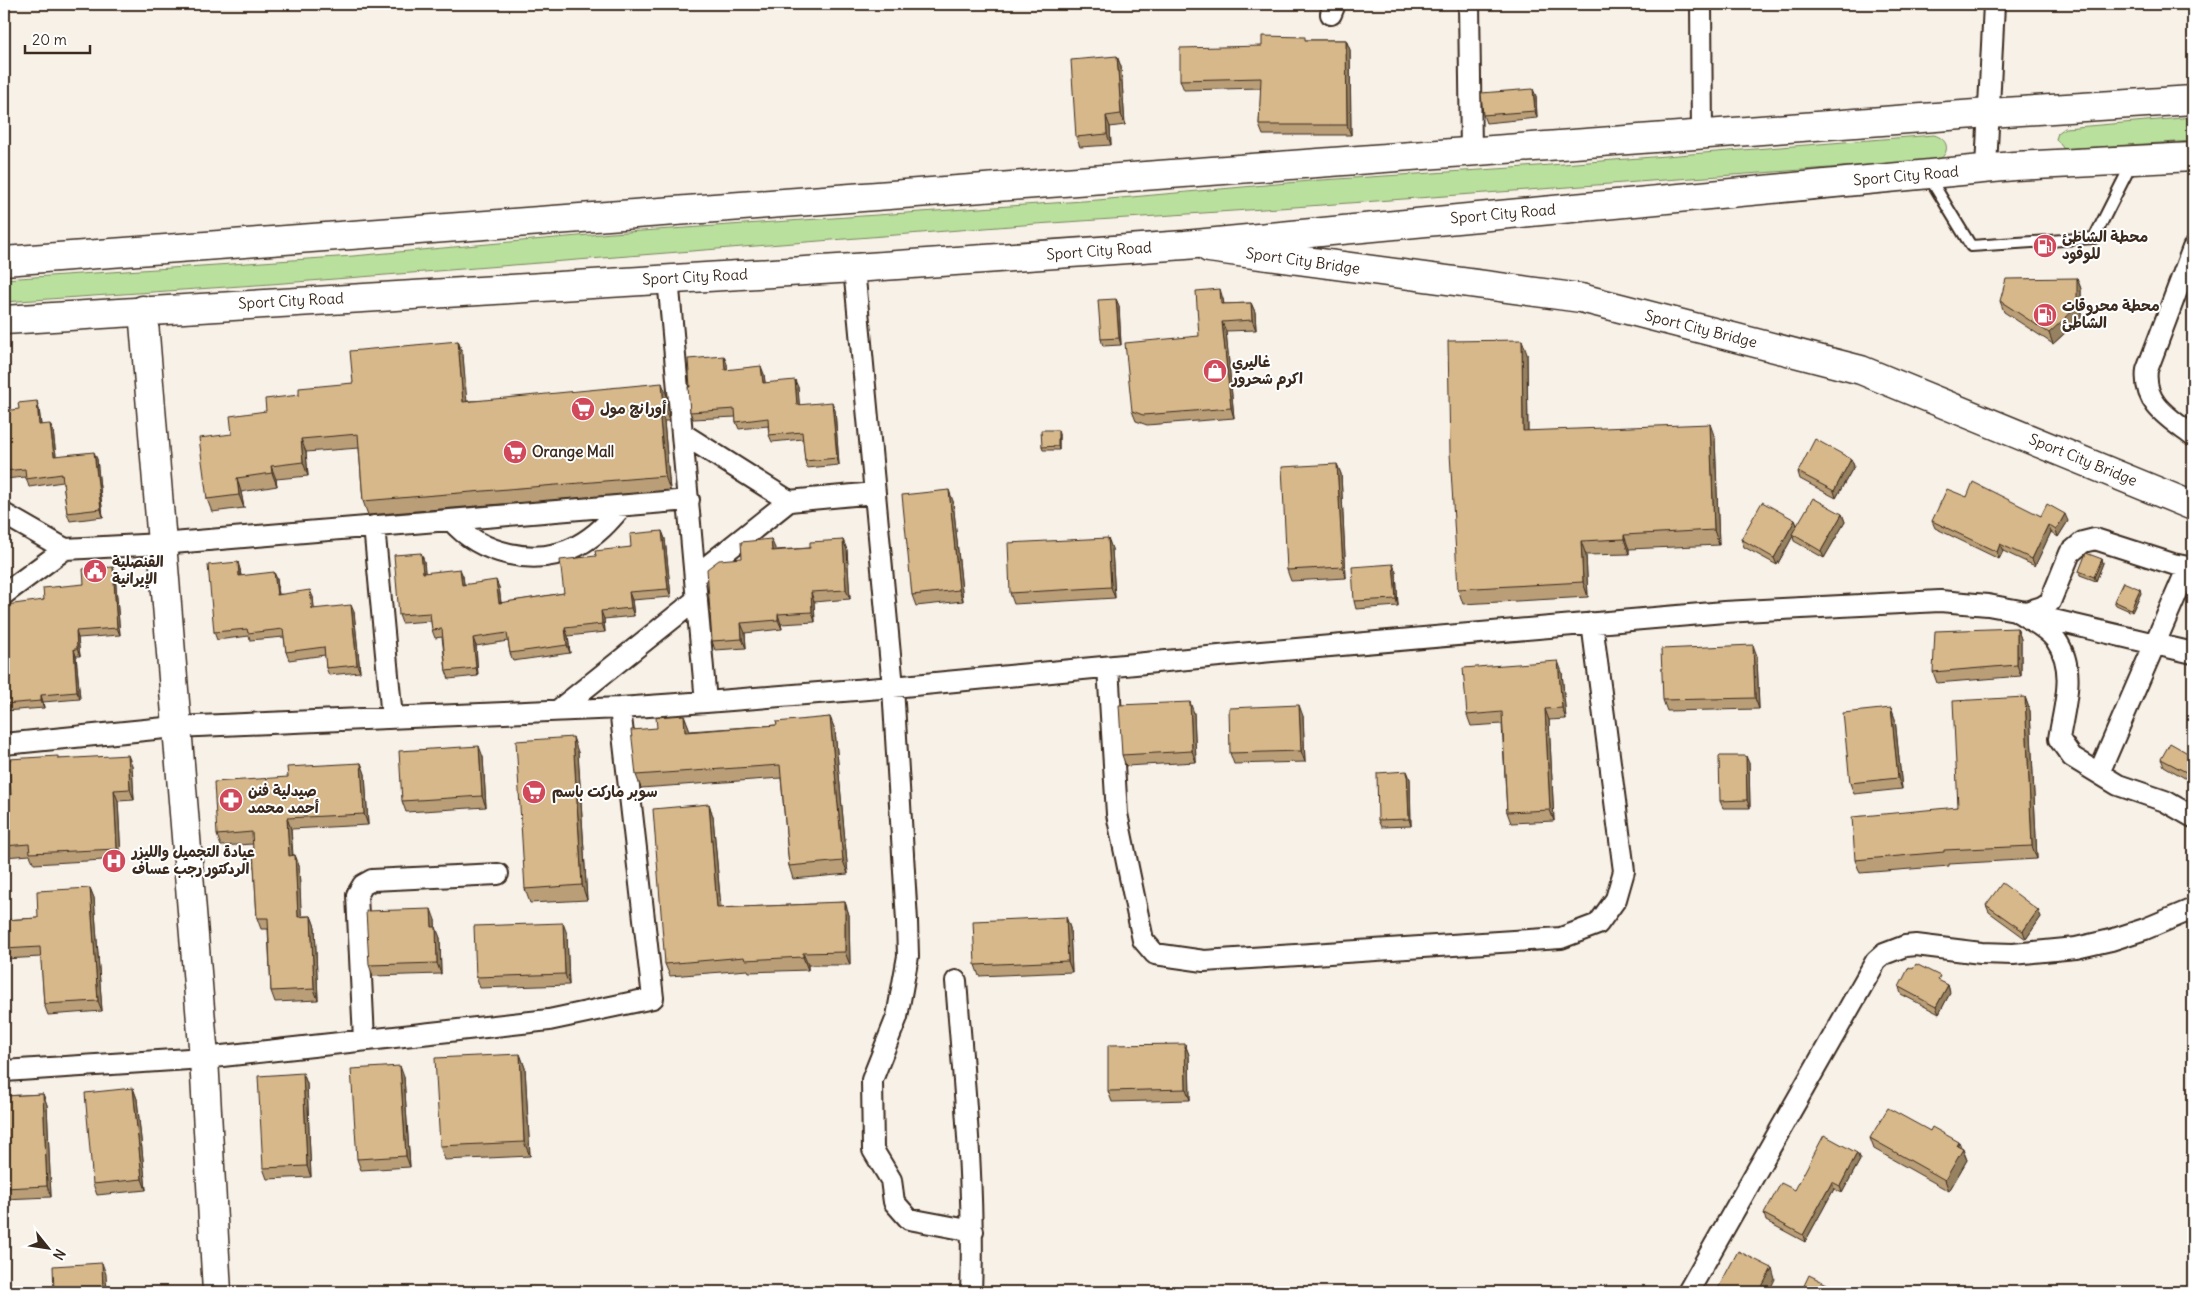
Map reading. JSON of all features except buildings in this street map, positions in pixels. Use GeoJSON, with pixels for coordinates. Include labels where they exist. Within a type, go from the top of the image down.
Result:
{"type":"FeatureCollection","features":[{"type":"Feature","properties":{"kind":"main road"},"geometry":{"type":"LineString","coordinates":[[4,261],[1702,134],[2193,100]]}},
{"type":"Feature","properties":{"kind":"main road","name":"Sport City Road"},"geometry":{"type":"LineString","coordinates":[[4,320],[854,268],[1185,245],[1986,168],[2193,157]]}},
{"type":"Feature","properties":{"kind":"main road","name":"Sport City Bridge"},"geometry":{"type":"LineString","coordinates":[[1185,245],[1582,298],[1851,367],[1988,421],[2193,506]]}},
{"type":"Feature","properties":{"kind":"main road"},"geometry":{"type":"LineString","coordinates":[[143,310],[175,727],[204,1058],[217,1292]]}},
{"type":"Feature","properties":{"kind":"street"},"geometry":{"type":"LineString","coordinates":[[1469,4],[1471,152]]}},
{"type":"Feature","properties":{"kind":"street"},"geometry":{"type":"LineString","coordinates":[[1701,4],[1702,134]]}},
{"type":"Feature","properties":{"kind":"street"},"geometry":{"type":"LineString","coordinates":[[1986,168],[1994,4]]}},
{"type":"Feature","properties":{"kind":"street"},"geometry":{"type":"LineString","coordinates":[[2193,248],[2147,370],[2146,378],[2149,395],[2154,404],[2162,413],[2193,436]]}},
{"type":"Feature","properties":{"kind":"street"},"geometry":{"type":"LineString","coordinates":[[854,268],[893,687],[908,956],[897,1017],[872,1080],[873,1150],[891,1180],[894,1202],[909,1219],[973,1231]]}},
{"type":"Feature","properties":{"kind":"street"},"geometry":{"type":"LineString","coordinates":[[668,278],[706,702]]}},
{"type":"Feature","properties":{"kind":"street"},"geometry":{"type":"LineString","coordinates":[[683,434],[788,501]]}},
{"type":"Feature","properties":{"kind":"street"},"geometry":{"type":"LineString","coordinates":[[695,576],[788,501],[875,493]]}},
{"type":"Feature","properties":{"kind":"street"},"geometry":{"type":"LineString","coordinates":[[4,514],[65,549],[161,544],[689,500]]}},
{"type":"Feature","properties":{"kind":"street"},"geometry":{"type":"LineString","coordinates":[[451,520],[463,533],[491,548],[513,555],[543,556],[575,547],[593,536],[608,523],[622,506]]}},
{"type":"Feature","properties":{"kind":"street"},"geometry":{"type":"LineString","coordinates":[[374,526],[392,718]]}},
{"type":"Feature","properties":{"kind":"street"},"geometry":{"type":"LineString","coordinates":[[2018,612],[2033,611],[2050,602],[2070,552],[2076,546],[2089,540],[2101,540],[2191,568],[2155,643],[2098,773]]}},
{"type":"Feature","properties":{"kind":"street"},"geometry":{"type":"LineString","coordinates":[[4,594],[65,549]]}},
{"type":"Feature","properties":{"kind":"street"},"geometry":{"type":"LineString","coordinates":[[557,710],[697,598]]}},
{"type":"Feature","properties":{"kind":"street"},"geometry":{"type":"LineString","coordinates":[[4,744],[175,727],[620,708],[706,702],[893,687],[1592,623],[1724,612],[1872,605],[1906,601],[1964,602],[2018,612],[2193,653]]}},
{"type":"Feature","properties":{"kind":"street"},"geometry":{"type":"LineString","coordinates":[[2018,612],[2044,628],[2056,640],[2064,658],[2069,678],[2059,738],[2072,757],[2118,785],[2165,801],[2193,817]]}},
{"type":"Feature","properties":{"kind":"street"},"geometry":{"type":"LineString","coordinates":[[1108,667],[1118,814],[1143,940],[1155,954],[1204,961],[1561,938],[1598,924],[1616,899],[1624,871],[1592,623]]}},
{"type":"Feature","properties":{"kind":"street"},"geometry":{"type":"LineString","coordinates":[[4,1072],[204,1058],[549,1020],[653,998],[620,708]]}},
{"type":"Feature","properties":{"kind":"street"},"geometry":{"type":"LineString","coordinates":[[364,1039],[357,895],[363,885],[372,880],[498,874]]}},
{"type":"Feature","properties":{"kind":"street"},"geometry":{"type":"LineString","coordinates":[[1688,1292],[1876,962],[1884,954],[1905,946],[1916,945],[1981,953],[2013,954],[2076,948],[2111,940],[2145,929],[2193,909]]}},
{"type":"Feature","properties":{"kind":"street"},"geometry":{"type":"LineString","coordinates":[[956,981],[970,1148],[973,1231],[972,1292]]}},
{"type":"Feature","properties":{"kind":"lane"},"geometry":{"type":"LineString","coordinates":[[1927,174],[1971,246],[2094,238],[2134,160]]}},
{"type":"Feature","properties":{"kind":"green space"},"geometry":{"type":"Polygon","coordinates":[[[2193,117],[2193,141],[2064,149],[2056,139],[2058,133],[2065,128],[2193,117]]]}},
{"type":"Feature","properties":{"kind":"green space"},"geometry":{"type":"Polygon","coordinates":[[[1934,135],[1942,139],[1946,146],[1943,157],[1939,160],[1036,224],[271,284],[4,302],[4,279],[353,256],[612,233],[1098,200],[1321,180],[1512,168],[1934,135]]]}},
{"type":"Feature","properties":{"kind":"place","name":"محطة الشاطئ للوقود"},"geometry":{"type":"Point","coordinates":[2045,246]}},
{"type":"Feature","properties":{"kind":"place","name":"محطة محروقات الشاطئ"},"geometry":{"type":"Point","coordinates":[2045,315]}},
{"type":"Feature","properties":{"kind":"place","name":"غاليري اكرم شحرور"},"geometry":{"type":"Point","coordinates":[1215,371]}},
{"type":"Feature","properties":{"kind":"place","name":"أورانج مول"},"geometry":{"type":"Point","coordinates":[583,409]}},
{"type":"Feature","properties":{"kind":"place","name":"Orange Mall"},"geometry":{"type":"Point","coordinates":[515,452]}},
{"type":"Feature","properties":{"kind":"place","name":"القنصلية الإيرانية"},"geometry":{"type":"Point","coordinates":[95,571]}},
{"type":"Feature","properties":{"kind":"place","name":"سوبر ماركت باسم"},"geometry":{"type":"Point","coordinates":[534,792]}},
{"type":"Feature","properties":{"kind":"place","name":"صيدلية فنن أحمد محمد"},"geometry":{"type":"Point","coordinates":[231,800]}},
{"type":"Feature","properties":{"kind":"place","name":"عيادة التجميل والليزر الردكتور رجب عساف"},"geometry":{"type":"Point","coordinates":[114,861]}}]}
